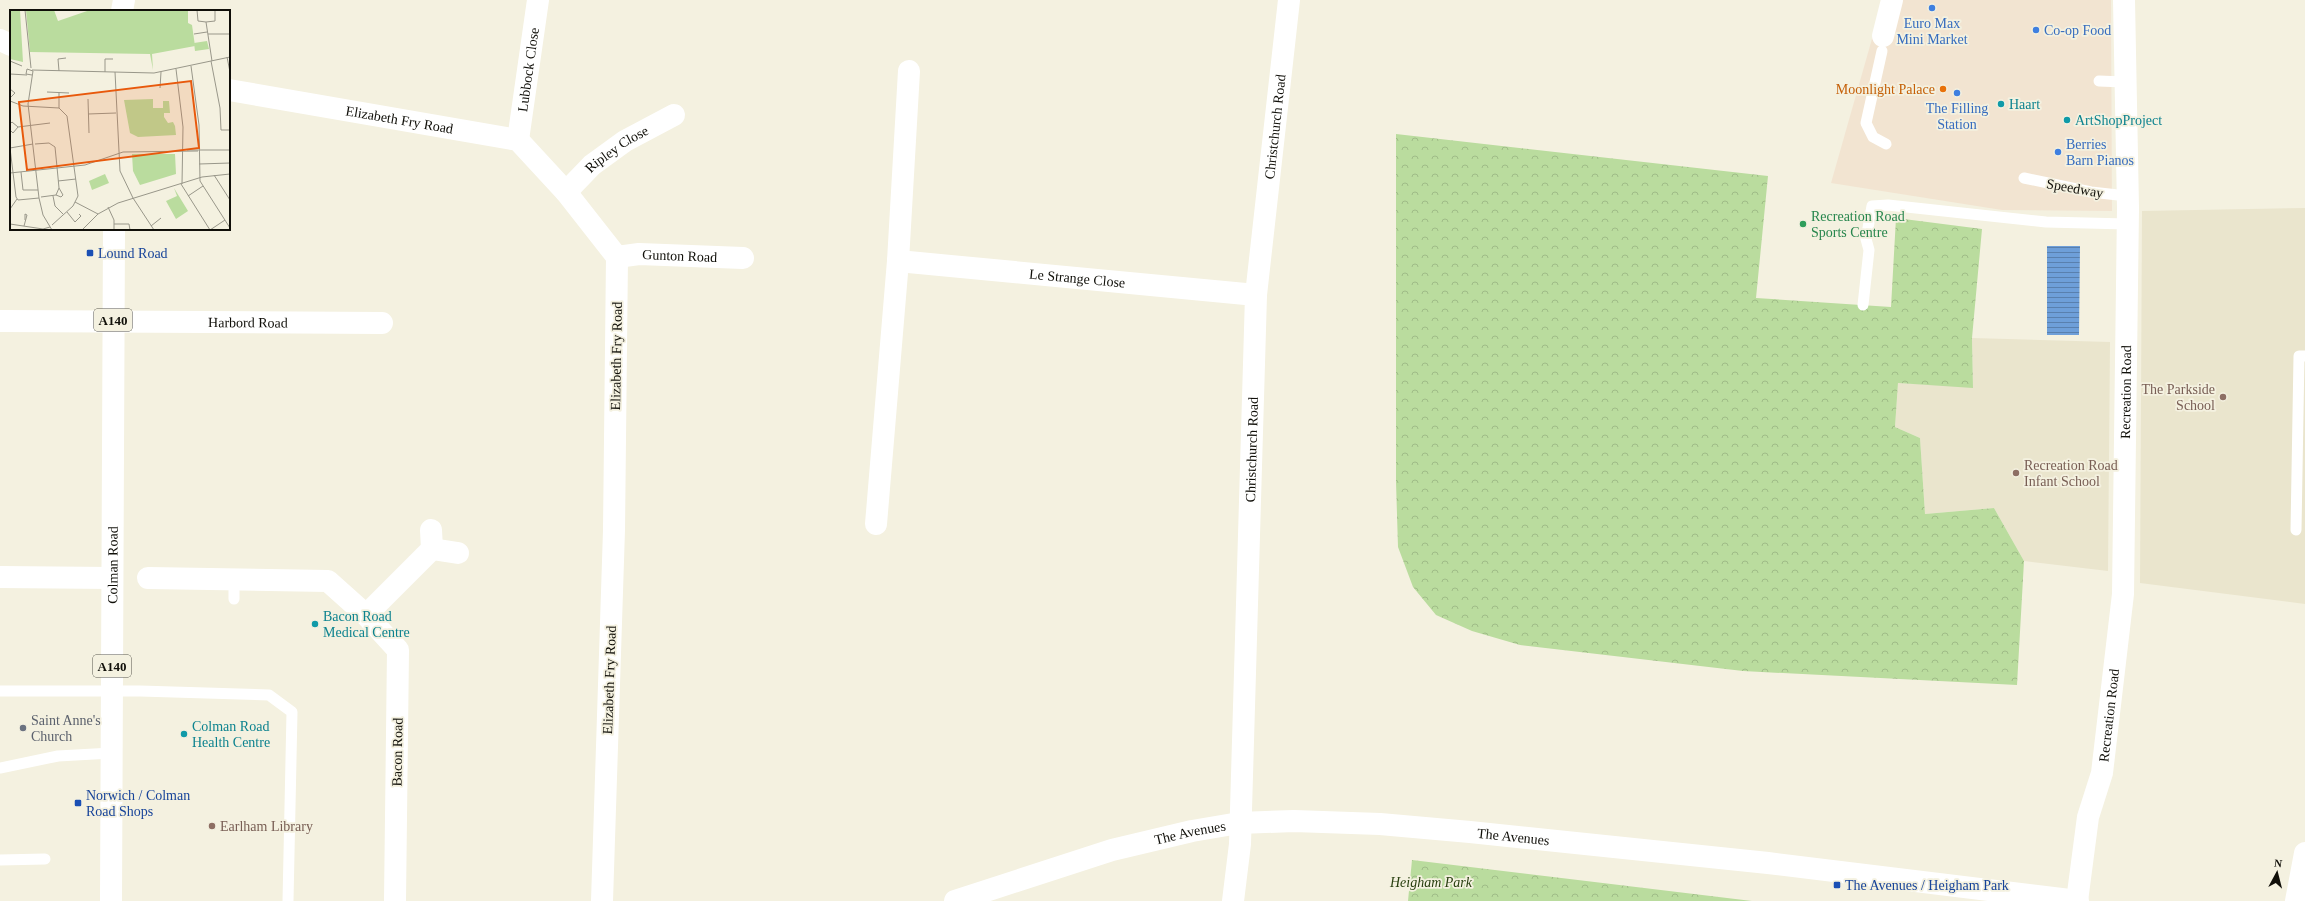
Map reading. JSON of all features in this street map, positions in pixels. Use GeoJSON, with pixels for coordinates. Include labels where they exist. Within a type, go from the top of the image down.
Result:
{"type":"FeatureCollection","features":[{"type":"Feature","properties":{"kind":"main road"},"geometry":{"type":"LineString","coordinates":[[122,10],[124,0]]}},
{"type":"Feature","properties":{"kind":"main road","name":"Lubbock Close"},"geometry":{"type":"LineString","coordinates":[[518,140],[538,0]]}},
{"type":"Feature","properties":{"kind":"main road","name":"Christchurch Road"},"geometry":{"type":"LineString","coordinates":[[1233,901],[1240,844],[1239,823],[1256,295],[1289,0]]}},
{"type":"Feature","properties":{"kind":"main road"},"geometry":{"type":"LineString","coordinates":[[1883,44],[1892,0]]}},
{"type":"Feature","properties":{"kind":"main road","name":"Recreation Road"},"geometry":{"type":"LineString","coordinates":[[2078,901],[2088,817],[2102,773],[2123,594],[2127,224],[2124,0]]}},
{"type":"Feature","properties":{"kind":"main road"},"geometry":{"type":"LineString","coordinates":[[0,40],[10,45]]}},
{"type":"Feature","properties":{"kind":"main road"},"geometry":{"type":"LineString","coordinates":[[876,524],[898,261],[910,71]]}},
{"type":"Feature","properties":{"kind":"main road","name":"Elizabeth Fry Road"},"geometry":{"type":"LineString","coordinates":[[230,90],[518,140]]}},
{"type":"Feature","properties":{"kind":"main road","name":"Ripley Close"},"geometry":{"type":"LineString","coordinates":[[566,192],[592,165],[625,141],[674,115]]}},
{"type":"Feature","properties":{"kind":"main road"},"geometry":{"type":"LineString","coordinates":[[518,140],[566,192],[617,257]]}},
{"type":"Feature","properties":{"kind":"main road","name":"Colman Road"},"geometry":{"type":"LineString","coordinates":[[111,901],[114,230]]}},
{"type":"Feature","properties":{"kind":"main road","name":"Gunton Road"},"geometry":{"type":"LineString","coordinates":[[617,257],[638,254],[743,258]]}},
{"type":"Feature","properties":{"kind":"main road","name":"Elizabeth Fry Road"},"geometry":{"type":"LineString","coordinates":[[602,901],[614,530],[617,257]]}},
{"type":"Feature","properties":{"kind":"main road","name":"Le Strange Close"},"geometry":{"type":"LineString","coordinates":[[898,261],[1256,295]]}},
{"type":"Feature","properties":{"kind":"main road"},"geometry":{"type":"LineString","coordinates":[[0,321],[113,321]]}},
{"type":"Feature","properties":{"kind":"main road","name":"Harbord Road"},"geometry":{"type":"LineString","coordinates":[[113,321],[382,323]]}},
{"type":"Feature","properties":{"kind":"main road"},"geometry":{"type":"LineString","coordinates":[[366,615],[431,540],[458,553]]}},
{"type":"Feature","properties":{"kind":"main road"},"geometry":{"type":"LineString","coordinates":[[0,577],[112,578]]}},
{"type":"Feature","properties":{"kind":"main road","name":"Bacon Road"},"geometry":{"type":"LineString","coordinates":[[148,578],[234,589],[328,581],[366,615],[398,650],[395,901]]}},
{"type":"Feature","properties":{"kind":"main road","name":"The Avenues"},"geometry":{"type":"LineString","coordinates":[[955,901],[1112,850],[1192,831],[1239,823],[1301,821],[1380,824],[1470,832],[1768,863],[2078,901]]}},
{"type":"Feature","properties":{"kind":"main road"},"geometry":{"type":"LineString","coordinates":[[2296,901],[2305,854]]}},
{"type":"Feature","properties":{"kind":"lane"},"geometry":{"type":"LineString","coordinates":[[1883,44],[1866,123],[1873,137],[1886,144]]}},
{"type":"Feature","properties":{"kind":"lane"},"geometry":{"type":"LineString","coordinates":[[2099,81],[2124,82]]}},
{"type":"Feature","properties":{"kind":"lane","name":"Speedway"},"geometry":{"type":"LineString","coordinates":[[2024,178],[2091,192],[2127,196]]}},
{"type":"Feature","properties":{"kind":"lane"},"geometry":{"type":"LineString","coordinates":[[1863,305],[1870,250],[1866,239],[1872,206],[1888,205],[2046,222],[2127,224]]}},
{"type":"Feature","properties":{"kind":"lane"},"geometry":{"type":"LineString","coordinates":[[2296,530],[2301,426],[2302,356]]}},
{"type":"Feature","properties":{"kind":"lane"},"geometry":{"type":"LineString","coordinates":[[0,691],[112,691],[269,695],[292,712],[288,901]]}},
{"type":"Feature","properties":{"kind":"lane"},"geometry":{"type":"LineString","coordinates":[[0,768],[58,756],[112,753]]}},
{"type":"Feature","properties":{"kind":"lane"},"geometry":{"type":"LineString","coordinates":[[0,860],[45,859]]}},
{"type":"Feature","properties":{"kind":"shaded area"},"geometry":{"type":"Polygon","coordinates":[[[1883,0],[2111,0],[2112,211],[2002,210],[1831,183],[1883,0]]]}},
{"type":"Feature","properties":{"kind":"shaded area","name":"The Parkside School"},"geometry":{"type":"Polygon","coordinates":[[[2305,208],[2305,604],[2140,583],[2142,211],[2305,208]]]}},
{"type":"Feature","properties":{"kind":"shaded area","name":"Recreation Road Infant School"},"geometry":{"type":"Polygon","coordinates":[[[1972,338],[2110,342],[2108,571],[2024,561],[1994,508],[1925,514],[1920,438],[1895,427],[1898,383],[1973,387],[1972,338]]]}},
{"type":"Feature","properties":{"kind":"green space"},"geometry":{"type":"Polygon","coordinates":[[[1396,134],[1768,176],[1756,298],[1891,307],[1896,218],[1982,229],[1972,338],[1973,388],[1898,383],[1895,427],[1920,438],[1925,514],[1994,508],[2024,561],[2017,685],[1743,671],[1520,645],[1472,631],[1436,615],[1413,587],[1398,547],[1396,482],[1396,134]]]}},
{"type":"Feature","properties":{"kind":"green space","name":"Heigham Park"},"geometry":{"type":"Polygon","coordinates":[[[1412,860],[1752,901],[1408,901],[1412,860]]]}},
{"type":"Feature","properties":{"kind":"water"},"geometry":{"type":"Polygon","coordinates":[[[2047,246],[2080,246],[2079,335],[2047,335],[2047,246]]]}},
{"type":"Feature","properties":{"kind":"place","name":"Euro Max Mini Market"},"geometry":{"type":"Point","coordinates":[1932,8]}},
{"type":"Feature","properties":{"kind":"place","name":"Co-op Food"},"geometry":{"type":"Point","coordinates":[2036,30]}},
{"type":"Feature","properties":{"kind":"place","name":"Moonlight Palace"},"geometry":{"type":"Point","coordinates":[1943,89]}},
{"type":"Feature","properties":{"kind":"place","name":"The Filling Station"},"geometry":{"type":"Point","coordinates":[1957,93]}},
{"type":"Feature","properties":{"kind":"place","name":"Haart"},"geometry":{"type":"Point","coordinates":[2001,104]}},
{"type":"Feature","properties":{"kind":"place","name":"ArtShopProject"},"geometry":{"type":"Point","coordinates":[2067,120]}},
{"type":"Feature","properties":{"kind":"place","name":"Berries Barn Pianos"},"geometry":{"type":"Point","coordinates":[2058,152]}},
{"type":"Feature","properties":{"kind":"place","name":"Recreation Road Sports Centre"},"geometry":{"type":"Point","coordinates":[1803,224]}},
{"type":"Feature","properties":{"kind":"place","name":"Lound Road"},"geometry":{"type":"Point","coordinates":[90,253]}},
{"type":"Feature","properties":{"kind":"place","name":"The Parkside School"},"geometry":{"type":"Point","coordinates":[2223,397]}},
{"type":"Feature","properties":{"kind":"place","name":"Recreation Road Infant School"},"geometry":{"type":"Point","coordinates":[2016,473]}},
{"type":"Feature","properties":{"kind":"place","name":"Bacon Road Medical Centre"},"geometry":{"type":"Point","coordinates":[315,624]}},
{"type":"Feature","properties":{"kind":"place","name":"Saint Anne's Church"},"geometry":{"type":"Point","coordinates":[23,728]}},
{"type":"Feature","properties":{"kind":"place","name":"Colman Road Health Centre"},"geometry":{"type":"Point","coordinates":[184,734]}},
{"type":"Feature","properties":{"kind":"place","name":"Norwich / Colman Road Shops"},"geometry":{"type":"Point","coordinates":[78,803]}},
{"type":"Feature","properties":{"kind":"place","name":"Earlham Library"},"geometry":{"type":"Point","coordinates":[212,826]}},
{"type":"Feature","properties":{"kind":"place","name":"The Avenues / Heigham Park"},"geometry":{"type":"Point","coordinates":[1837,885]}}]}
